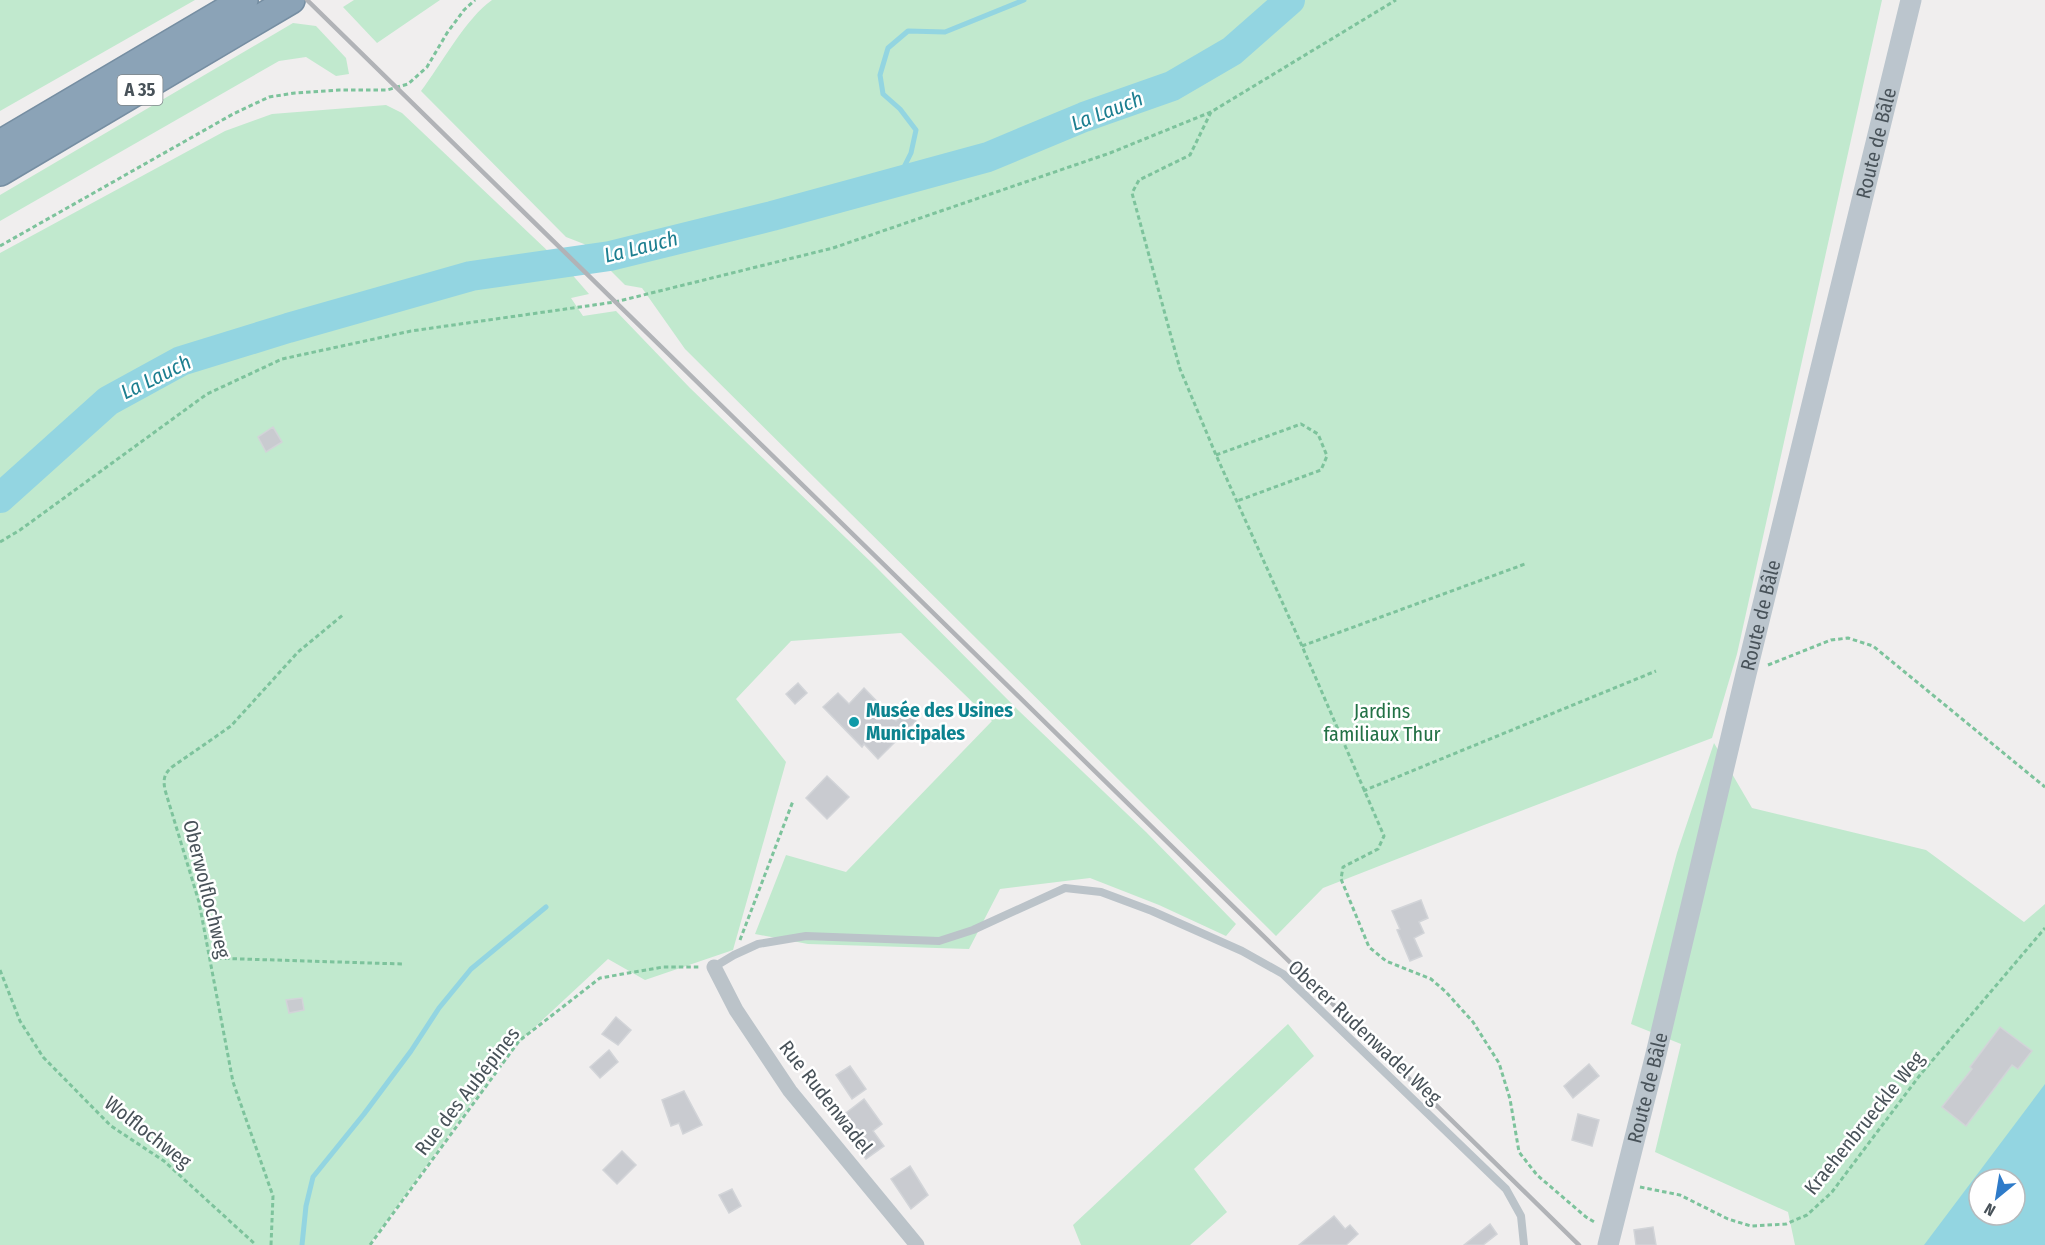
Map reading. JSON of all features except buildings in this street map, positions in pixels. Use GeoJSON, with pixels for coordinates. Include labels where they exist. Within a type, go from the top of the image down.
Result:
{"type":"FeatureCollection","features":[{"type":"Feature","properties":{"kind":"highway","name":"A 35"},"geometry":{"type":"LineString","coordinates":[[0,144],[244,0]]}},
{"type":"Feature","properties":{"kind":"highway","name":"A 35"},"geometry":{"type":"LineString","coordinates":[[0,172],[285,4]]}},
{"type":"Feature","properties":{"kind":"main road","name":"Route de Bâle"},"geometry":{"type":"LineString","coordinates":[[1609,1238],[1911,0]]}},
{"type":"Feature","properties":{"kind":"street","name":"Rue Rudenwadel"},"geometry":{"type":"LineString","coordinates":[[714,967],[736,1010],[790,1090],[917,1245]]}},
{"type":"Feature","properties":{"kind":"lane","name":"Oberer Rudenwadel Weg"},"geometry":{"type":"LineString","coordinates":[[714,967],[758,944],[806,936],[939,941],[973,930],[1065,888],[1101,892],[1152,911],[1242,951],[1283,974],[1506,1189],[1521,1216],[1524,1245]]}},
{"type":"Feature","properties":{"kind":"path"},"geometry":{"type":"LineString","coordinates":[[0,246],[233,114],[269,97],[339,90],[387,90],[408,84],[427,67],[464,10],[476,0]]}},
{"type":"Feature","properties":{"kind":"path"},"geometry":{"type":"LineString","coordinates":[[0,542],[20,530],[207,394],[282,359],[411,331],[615,303],[833,248],[1110,153],[1212,112],[1396,0]]}},
{"type":"Feature","properties":{"kind":"path"},"geometry":{"type":"LineString","coordinates":[[1212,112],[1190,155],[1139,180],[1132,193],[1180,369],[1384,836],[1378,849],[1343,867],[1341,879],[1369,947],[1386,961],[1431,979],[1473,1022],[1499,1063],[1510,1099],[1519,1152],[1537,1175],[1609,1238]]}},
{"type":"Feature","properties":{"kind":"path"},"geometry":{"type":"LineString","coordinates":[[1216,455],[1301,424],[1317,434],[1327,456],[1321,470],[1237,501]]}},
{"type":"Feature","properties":{"kind":"path"},"geometry":{"type":"LineString","coordinates":[[1302,646],[1525,564]]}},
{"type":"Feature","properties":{"kind":"path","name":"Oberwolflochweg"},"geometry":{"type":"LineString","coordinates":[[271,1245],[273,1196],[233,1082],[199,902],[165,790],[164,776],[186,756],[231,726],[298,652],[344,614]]}},
{"type":"Feature","properties":{"kind":"path"},"geometry":{"type":"LineString","coordinates":[[1746,674],[1831,640],[1848,638],[1867,643],[1881,651],[2045,787]]}},
{"type":"Feature","properties":{"kind":"path"},"geometry":{"type":"LineString","coordinates":[[1363,791],[1656,671]]}},
{"type":"Feature","properties":{"kind":"path"},"geometry":{"type":"LineString","coordinates":[[734,955],[793,801]]}},
{"type":"Feature","properties":{"kind":"path","name":"Kraehenbrueckle Weg"},"geometry":{"type":"LineString","coordinates":[[1623,1184],[1680,1195],[1728,1219],[1751,1226],[1786,1224],[1807,1215],[1832,1192],[1920,1075],[2045,927]]}},
{"type":"Feature","properties":{"kind":"path"},"geometry":{"type":"LineString","coordinates":[[210,958],[402,964]]}},
{"type":"Feature","properties":{"kind":"path","name":"Rue des Aubépines"},"geometry":{"type":"LineString","coordinates":[[370,1245],[519,1041],[600,978],[663,967],[714,967]]}},
{"type":"Feature","properties":{"kind":"path","name":"Wolflochweg"},"geometry":{"type":"LineString","coordinates":[[0,970],[20,1021],[43,1057],[111,1126],[164,1161],[256,1245]]}},
{"type":"Feature","properties":{"kind":"green space"},"geometry":{"type":"Polygon","coordinates":[[[0,0],[195,0],[0,111],[0,0]]]}},
{"type":"Feature","properties":{"kind":"green space"},"geometry":{"type":"Polygon","coordinates":[[[354,0],[440,0],[377,43],[343,7],[354,0]]]}},
{"type":"Feature","properties":{"kind":"green space","name":"Jardins familiaux Thur"},"geometry":{"type":"Polygon","coordinates":[[[492,0],[1882,0],[1737,654],[1712,738],[1323,888],[1276,936],[685,349],[642,288],[625,285],[584,244],[566,237],[421,91],[463,30],[492,0]]]}},
{"type":"Feature","properties":{"kind":"green space"},"geometry":{"type":"Polygon","coordinates":[[[293,23],[316,26],[346,58],[349,74],[336,76],[306,57],[279,61],[0,221],[0,195],[293,23]]]}},
{"type":"Feature","properties":{"kind":"green space"},"geometry":{"type":"Polygon","coordinates":[[[386,105],[402,113],[569,271],[589,294],[571,298],[583,316],[616,311],[690,388],[872,563],[1019,711],[1146,832],[1236,924],[1226,936],[1159,905],[1090,878],[1000,889],[969,949],[808,944],[755,934],[786,855],[846,872],[992,721],[901,633],[791,641],[736,699],[786,762],[733,950],[645,980],[608,959],[508,1052],[369,1245],[0,1245],[0,253],[225,131],[272,114],[386,105]]]}},
{"type":"Feature","properties":{"kind":"green space"},"geometry":{"type":"Polygon","coordinates":[[[1714,743],[1752,808],[1926,850],[2024,922],[2045,904],[2045,1245],[1795,1245],[1788,1212],[1655,1152],[1681,1044],[1631,1024],[1677,853],[1714,743]]]}},
{"type":"Feature","properties":{"kind":"green space"},"geometry":{"type":"Polygon","coordinates":[[[1288,1024],[1314,1056],[1194,1169],[1227,1212],[1190,1245],[1081,1245],[1073,1225],[1288,1024]]]}},
{"type":"Feature","properties":{"kind":"water"},"geometry":{"type":"Polygon","coordinates":[[[2045,1084],[2045,1245],[1924,1245],[1967,1188],[1967,1227],[2027,1227],[2027,1167],[1983,1167],[2045,1084]]]}},
{"type":"Feature","properties":{"kind":"waterway"},"geometry":{"type":"LineString","coordinates":[[896,183],[911,153],[916,130],[900,109],[883,94],[880,75],[888,48],[908,31],[945,32],[1024,0]]}},
{"type":"Feature","properties":{"kind":"waterway","name":"La Lauch"},"geometry":{"type":"LineString","coordinates":[[0,498],[108,401],[181,361],[471,276],[610,256],[772,216],[988,157],[1084,117],[1172,86],[1232,51],[1290,0]]}},
{"type":"Feature","properties":{"kind":"waterway"},"geometry":{"type":"LineString","coordinates":[[302,1245],[306,1206],[313,1177],[364,1114],[411,1051],[439,1008],[471,969],[546,907]]}},
{"type":"Feature","properties":{"kind":"railway"},"geometry":{"type":"LineString","coordinates":[[307,0],[1579,1245]]}},
{"type":"Feature","properties":{"kind":"place","name":"Musée des Usines Municipales"},"geometry":{"type":"Point","coordinates":[854,722]}}]}
